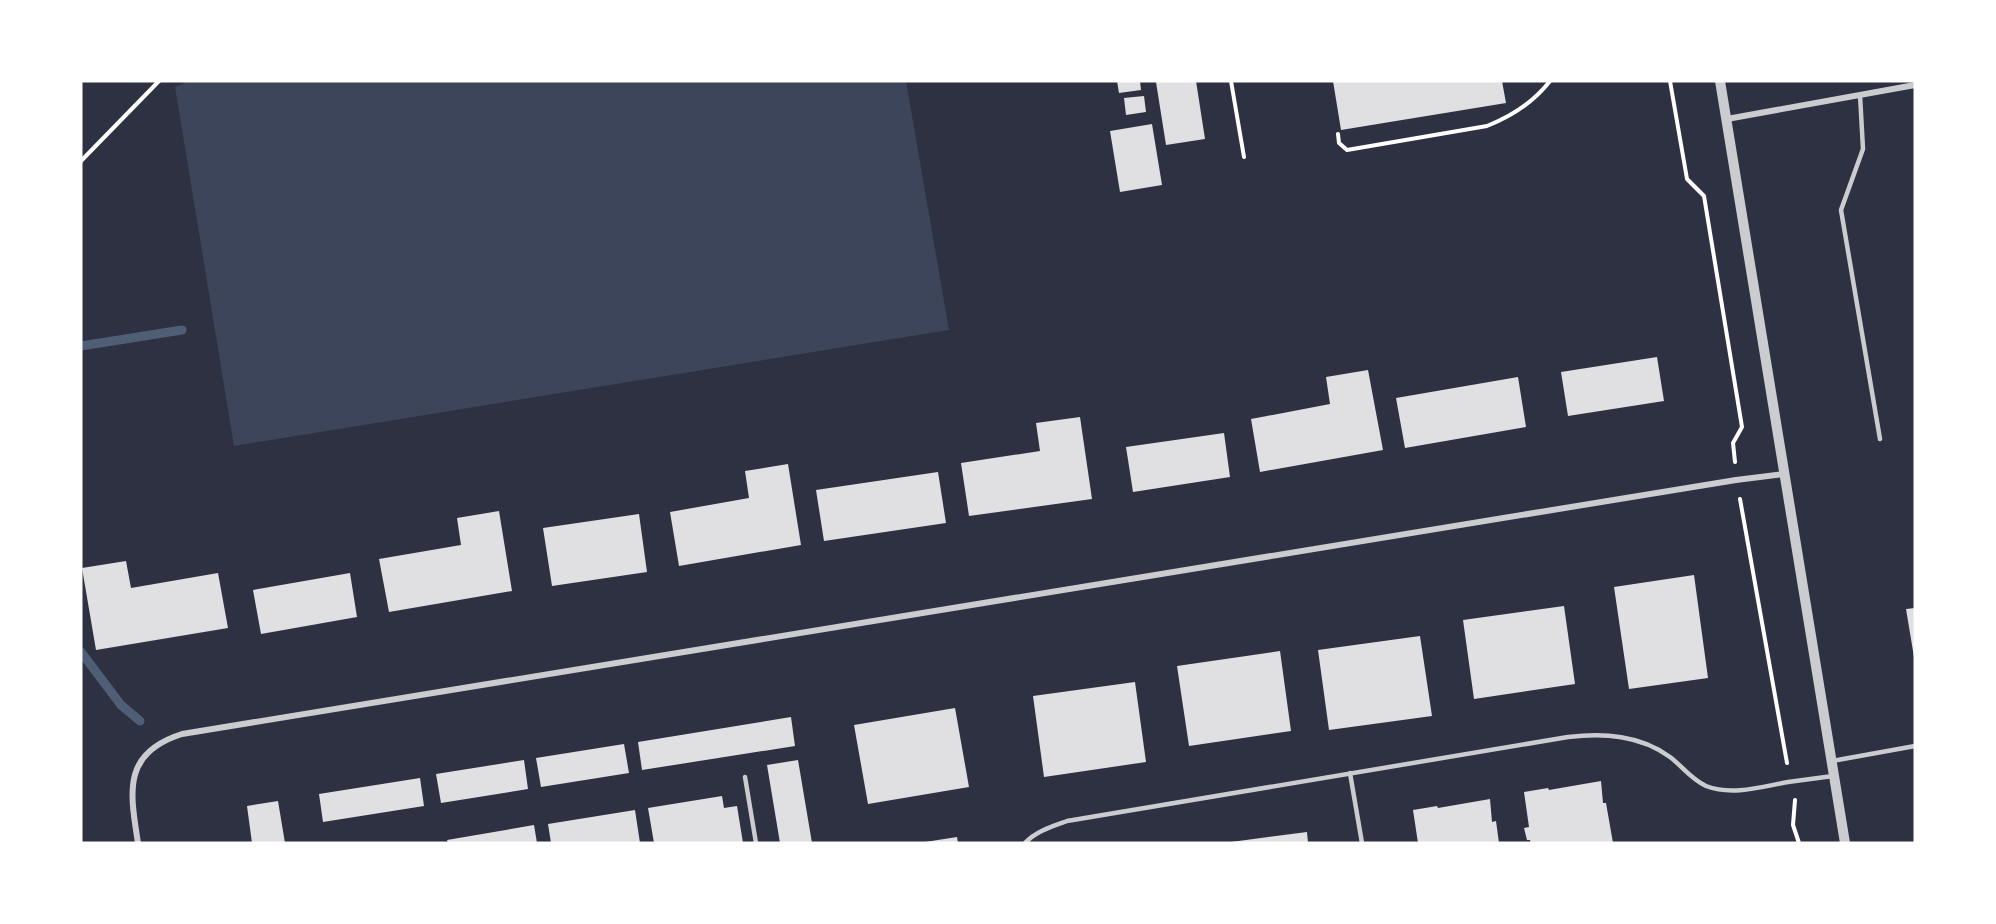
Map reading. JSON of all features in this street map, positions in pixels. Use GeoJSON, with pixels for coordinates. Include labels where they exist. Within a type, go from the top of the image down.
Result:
{"type":"FeatureCollection","features":[{"type":"Feature","properties":{"kind":"street"},"geometry":{"type":"LineString","coordinates":[[1720,81],[1845,843]]}},
{"type":"Feature","properties":{"kind":"street"},"geometry":{"type":"LineString","coordinates":[[1727,119],[1915,85]]}},
{"type":"Feature","properties":{"kind":"street"},"geometry":{"type":"LineString","coordinates":[[138,843],[131,792],[139,765],[146,754],[170,738],[211,728],[1784,474]]}},
{"type":"Feature","properties":{"kind":"lane"},"geometry":{"type":"LineString","coordinates":[[1860,95],[1863,149],[1841,210],[1880,439]]}},
{"type":"Feature","properties":{"kind":"lane"},"geometry":{"type":"LineString","coordinates":[[1025,843],[1046,828],[1067,820],[1597,734],[1623,737],[1648,744],[1706,786],[1739,791],[1833,776]]}},
{"type":"Feature","properties":{"kind":"lane"},"geometry":{"type":"LineString","coordinates":[[1831,761],[1915,746]]}},
{"type":"Feature","properties":{"kind":"lane"},"geometry":{"type":"LineString","coordinates":[[1350,774],[1362,843]]}},
{"type":"Feature","properties":{"kind":"lane"},"geometry":{"type":"LineString","coordinates":[[745,777],[756,843]]}},
{"type":"Feature","properties":{"kind":"path"},"geometry":{"type":"LineString","coordinates":[[81,161],[159,81]]}},
{"type":"Feature","properties":{"kind":"path"},"geometry":{"type":"LineString","coordinates":[[1232,81],[1244,157]]}},
{"type":"Feature","properties":{"kind":"path"},"geometry":{"type":"LineString","coordinates":[[1338,134],[1340,143],[1347,150],[1487,126],[1527,105],[1550,81]]}},
{"type":"Feature","properties":{"kind":"path"},"geometry":{"type":"LineString","coordinates":[[1670,81],[1687,179],[1704,196],[1742,427],[1733,442],[1736,480],[1796,803],[1793,825],[1799,843]]}},
{"type":"Feature","properties":{"kind":"shaded area"},"geometry":{"type":"Polygon","coordinates":[[[189,81],[906,81],[949,330],[234,446],[175,87],[189,81]]]}},
{"type":"Feature","properties":{"kind":"building"},"geometry":{"type":"Polygon","coordinates":[[[1117,81],[1140,81],[1141,90],[1119,93],[1117,81]]]}},
{"type":"Feature","properties":{"kind":"building"},"geometry":{"type":"Polygon","coordinates":[[[1196,81],[1205,139],[1166,145],[1156,82],[1196,81]]]}},
{"type":"Feature","properties":{"kind":"building"},"geometry":{"type":"Polygon","coordinates":[[[1333,81],[1502,81],[1506,103],[1341,130],[1333,81]]]}},
{"type":"Feature","properties":{"kind":"building"},"geometry":{"type":"Polygon","coordinates":[[[1144,96],[1146,112],[1126,115],[1124,98],[1144,96]]]}},
{"type":"Feature","properties":{"kind":"building"},"geometry":{"type":"Polygon","coordinates":[[[1152,124],[1162,185],[1120,192],[1110,131],[1152,124]]]}},
{"type":"Feature","properties":{"kind":"building"},"geometry":{"type":"Polygon","coordinates":[[[1657,357],[1664,401],[1568,416],[1561,372],[1657,357]]]}},
{"type":"Feature","properties":{"kind":"building"},"geometry":{"type":"Polygon","coordinates":[[[1368,370],[1383,450],[1260,472],[1251,419],[1330,404],[1326,377],[1368,370]]]}},
{"type":"Feature","properties":{"kind":"building"},"geometry":{"type":"Polygon","coordinates":[[[1518,377],[1526,427],[1405,448],[1396,398],[1518,377]]]}},
{"type":"Feature","properties":{"kind":"building"},"geometry":{"type":"Polygon","coordinates":[[[1080,417],[1092,499],[969,516],[961,463],[1040,451],[1036,423],[1080,417]]]}},
{"type":"Feature","properties":{"kind":"building"},"geometry":{"type":"Polygon","coordinates":[[[1224,433],[1230,477],[1133,492],[1126,447],[1224,433]]]}},
{"type":"Feature","properties":{"kind":"building"},"geometry":{"type":"Polygon","coordinates":[[[788,464],[801,545],[679,566],[670,512],[749,498],[745,471],[788,464]]]}},
{"type":"Feature","properties":{"kind":"building"},"geometry":{"type":"Polygon","coordinates":[[[938,472],[946,523],[824,541],[816,490],[938,472]]]}},
{"type":"Feature","properties":{"kind":"building"},"geometry":{"type":"Polygon","coordinates":[[[499,511],[512,591],[389,612],[379,559],[461,545],[457,518],[499,511]]]}},
{"type":"Feature","properties":{"kind":"building"},"geometry":{"type":"Polygon","coordinates":[[[639,514],[647,572],[552,586],[543,528],[639,514]]]}},
{"type":"Feature","properties":{"kind":"building"},"geometry":{"type":"Polygon","coordinates":[[[126,561],[131,588],[218,573],[228,628],[96,650],[82,568],[126,561]]]}},
{"type":"Feature","properties":{"kind":"building"},"geometry":{"type":"Polygon","coordinates":[[[350,573],[357,617],[261,634],[253,590],[350,573]]]}},
{"type":"Feature","properties":{"kind":"building"},"geometry":{"type":"Polygon","coordinates":[[[1694,575],[1708,678],[1629,689],[1614,587],[1694,575]]]}},
{"type":"Feature","properties":{"kind":"building"},"geometry":{"type":"Polygon","coordinates":[[[1564,606],[1575,684],[1474,699],[1463,620],[1564,606]]]}},
{"type":"Feature","properties":{"kind":"building"},"geometry":{"type":"Polygon","coordinates":[[[1915,608],[1915,657],[1914,657],[1906,609],[1915,608]]]}},
{"type":"Feature","properties":{"kind":"building"},"geometry":{"type":"Polygon","coordinates":[[[1420,636],[1432,716],[1329,730],[1318,650],[1420,636]]]}},
{"type":"Feature","properties":{"kind":"building"},"geometry":{"type":"Polygon","coordinates":[[[1280,651],[1291,731],[1189,746],[1177,666],[1280,651]]]}},
{"type":"Feature","properties":{"kind":"building"},"geometry":{"type":"Polygon","coordinates":[[[1135,682],[1146,762],[1044,777],[1033,696],[1135,682]]]}},
{"type":"Feature","properties":{"kind":"building"},"geometry":{"type":"Polygon","coordinates":[[[955,708],[969,787],[868,804],[854,725],[955,708]]]}},
{"type":"Feature","properties":{"kind":"building"},"geometry":{"type":"Polygon","coordinates":[[[791,717],[795,746],[642,770],[638,742],[791,717]]]}},
{"type":"Feature","properties":{"kind":"building"},"geometry":{"type":"Polygon","coordinates":[[[624,744],[629,773],[541,787],[536,758],[624,744]]]}},
{"type":"Feature","properties":{"kind":"building"},"geometry":{"type":"Polygon","coordinates":[[[524,760],[528,789],[441,803],[436,774],[524,760]]]}},
{"type":"Feature","properties":{"kind":"building"},"geometry":{"type":"Polygon","coordinates":[[[798,760],[812,843],[780,843],[767,765],[798,760]]]}},
{"type":"Feature","properties":{"kind":"building"},"geometry":{"type":"Polygon","coordinates":[[[420,778],[424,806],[323,822],[319,794],[420,778]]]}},
{"type":"Feature","properties":{"kind":"building"},"geometry":{"type":"Polygon","coordinates":[[[1601,781],[1603,803],[1606,803],[1613,843],[1531,843],[1527,840],[1524,828],[1529,827],[1524,792],[1601,781]]]}},
{"type":"Feature","properties":{"kind":"building"},"geometry":{"type":"Polygon","coordinates":[[[722,796],[724,808],[737,806],[743,843],[654,843],[648,808],[722,796]]]}},
{"type":"Feature","properties":{"kind":"building"},"geometry":{"type":"Polygon","coordinates":[[[1490,799],[1492,822],[1496,821],[1499,843],[1418,843],[1413,810],[1490,799]]]}},
{"type":"Feature","properties":{"kind":"building"},"geometry":{"type":"Polygon","coordinates":[[[278,801],[285,843],[252,843],[247,806],[278,801]]]}},
{"type":"Feature","properties":{"kind":"building"},"geometry":{"type":"Polygon","coordinates":[[[635,810],[640,843],[551,843],[548,824],[635,810]]]}},
{"type":"Feature","properties":{"kind":"building"},"geometry":{"type":"Polygon","coordinates":[[[534,825],[537,843],[448,843],[447,840],[534,825]]]}},
{"type":"Feature","properties":{"kind":"building"},"geometry":{"type":"Polygon","coordinates":[[[1307,832],[1308,843],[1231,843],[1231,842],[1307,832]]]}},
{"type":"Feature","properties":{"kind":"building"},"geometry":{"type":"Polygon","coordinates":[[[957,837],[958,843],[925,843],[925,842],[957,837]]]}},
{"type":"Feature","properties":{"kind":"waterway"},"geometry":{"type":"LineString","coordinates":[[81,346],[182,330]]}},
{"type":"Feature","properties":{"kind":"waterway"},"geometry":{"type":"LineString","coordinates":[[81,652],[121,705],[140,721]]}}]}
